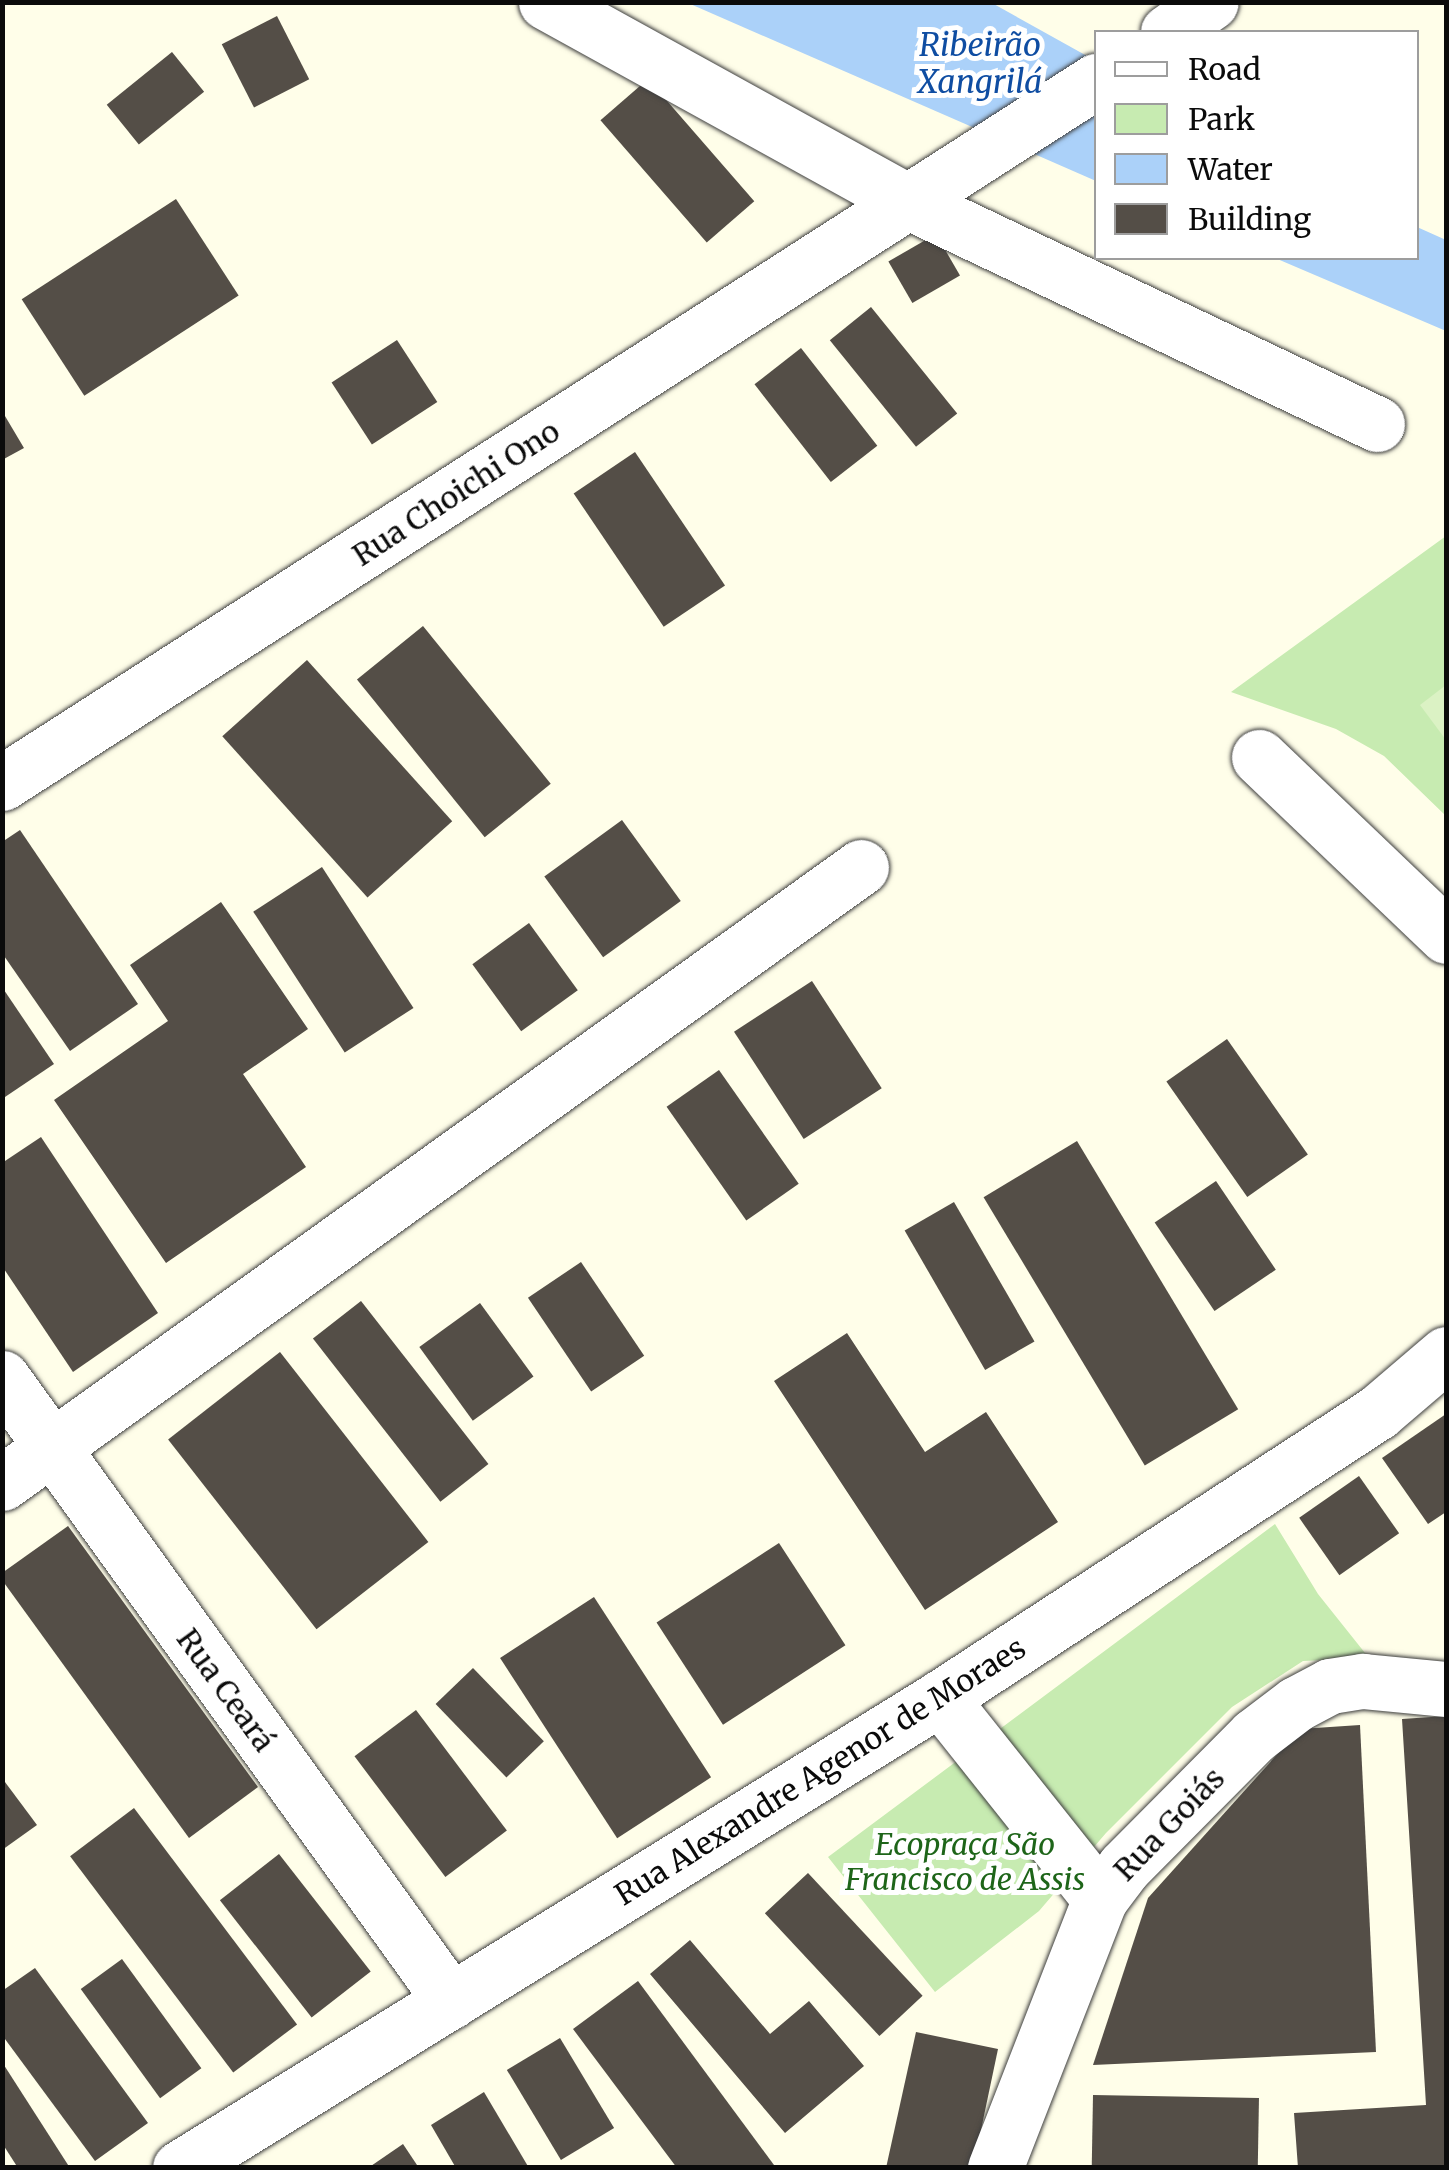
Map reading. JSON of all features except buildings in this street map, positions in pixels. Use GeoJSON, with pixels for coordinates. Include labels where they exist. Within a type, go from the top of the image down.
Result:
{"type":"FeatureCollection","features":[{"type":"Feature","properties":{"kind":"street"},"geometry":{"type":"LineString","coordinates":[[546,2],[908,202],[1377,424]]}},
{"type":"Feature","properties":{"kind":"street"},"geometry":{"type":"LineString","coordinates":[[1171,30],[1211,2]]}},
{"type":"Feature","properties":{"kind":"street","name":"Rua Choichi Ono"},"geometry":{"type":"LineString","coordinates":[[2,783],[1094,81]]}},
{"type":"Feature","properties":{"kind":"street"},"geometry":{"type":"LineString","coordinates":[[1260,757],[1446,936]]}},
{"type":"Feature","properties":{"kind":"street"},"geometry":{"type":"LineString","coordinates":[[2,1483],[861,867]]}},
{"type":"Feature","properties":{"kind":"street","name":"Rua Alexandre Agenor de Moraes"},"geometry":{"type":"LineString","coordinates":[[180,2168],[940,1698],[1378,1412],[1446,1354]]}},
{"type":"Feature","properties":{"kind":"street","name":"Rua Ceará"},"geometry":{"type":"LineString","coordinates":[[2,1378],[451,2001]]}},
{"type":"Feature","properties":{"kind":"street","name":"Rua Goiás"},"geometry":{"type":"LineString","coordinates":[[995,2168],[1100,1898],[1254,1736],[1296,1704],[1330,1686],[1363,1681],[1446,1688]]}},
{"type":"Feature","properties":{"kind":"street"},"geometry":{"type":"LineString","coordinates":[[940,1698],[1100,1898]]}},
{"type":"Feature","properties":{"kind":"green space"},"geometry":{"type":"Polygon","coordinates":[[[1446,536],[1446,816],[1384,756],[1336,729],[1231,692],[1446,536]]]}},
{"type":"Feature","properties":{"kind":"green space"},"geometry":{"type":"Polygon","coordinates":[[[1446,685],[1446,740],[1420,705],[1446,685]]]}},
{"type":"Feature","properties":{"kind":"green space","name":"Ecopraça São Francisco de Assis"},"geometry":{"type":"Polygon","coordinates":[[[1275,1524],[1318,1594],[1369,1658],[1303,1661],[1232,1707],[1106,1833],[1039,1911],[935,1992],[828,1857],[1275,1524]]]}},
{"type":"Feature","properties":{"kind":"water","name":"Ribeirão Xangrilá"},"geometry":{"type":"Polygon","coordinates":[[[688,3],[992,3],[1094,60],[1094,180],[688,3]]]}},
{"type":"Feature","properties":{"kind":"water"},"geometry":{"type":"Polygon","coordinates":[[[1419,228],[1446,240],[1446,331],[1280,260],[1419,260],[1419,228]]]}}]}
